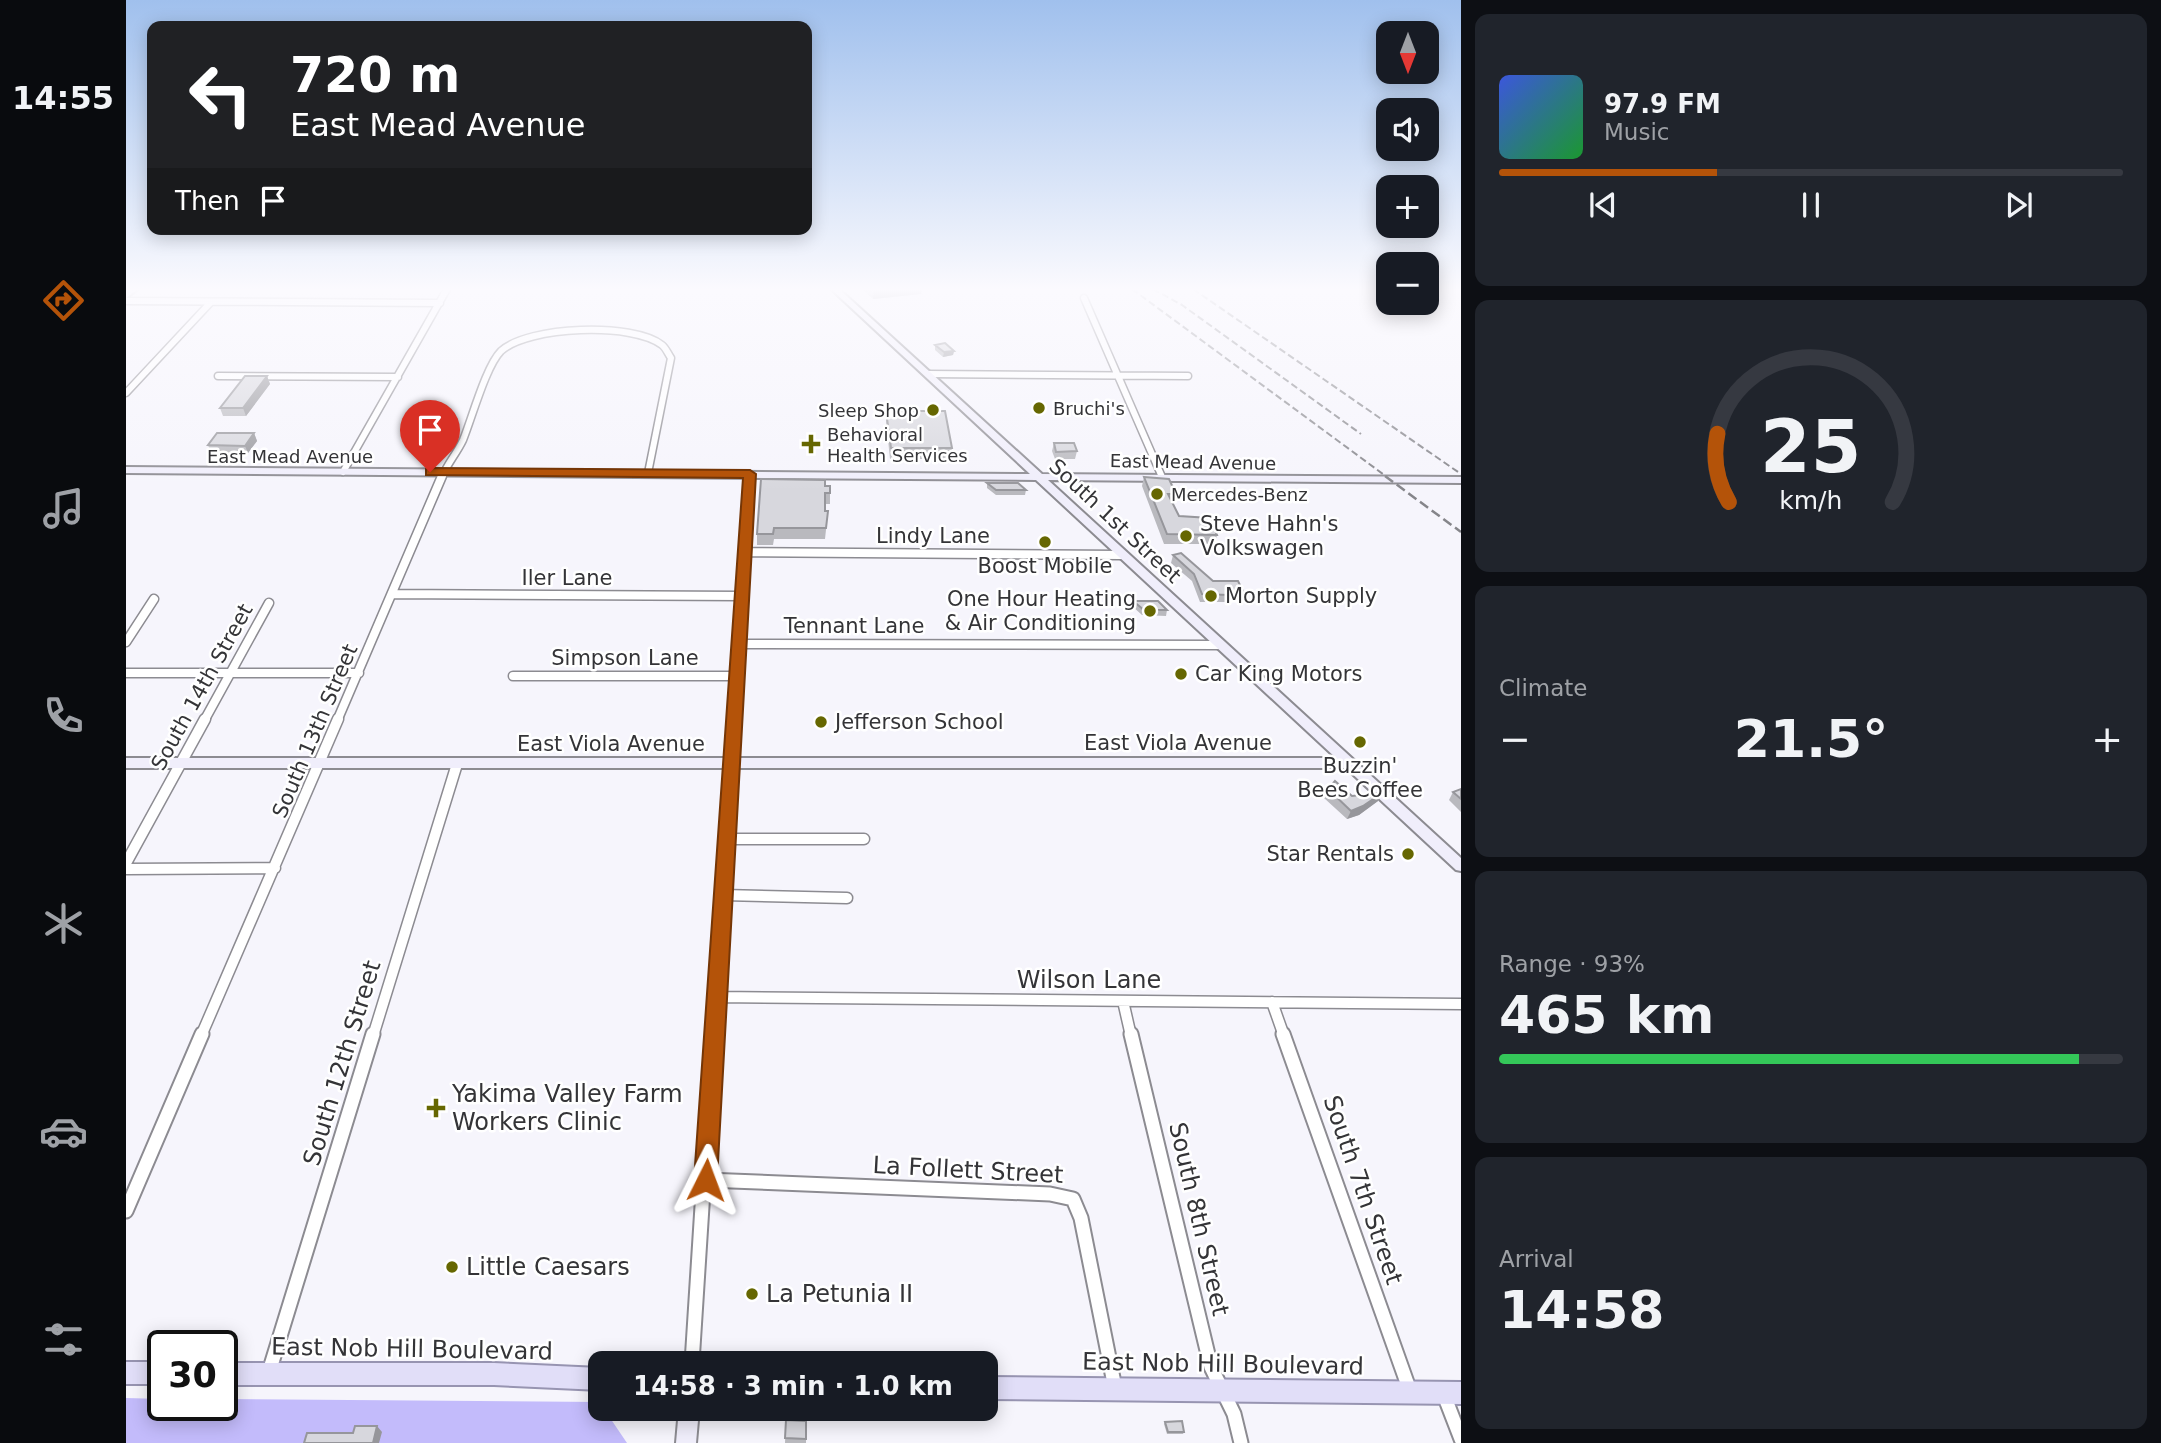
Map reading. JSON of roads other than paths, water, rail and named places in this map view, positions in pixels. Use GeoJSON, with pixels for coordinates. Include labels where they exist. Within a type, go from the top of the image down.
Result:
{"type":"FeatureCollection","features":[{"type":"Feature","properties":{"kind":"main road"},"geometry":{"type":"LineString","coordinates":[[126,1373],[147,1373]]}},
{"type":"Feature","properties":{"kind":"main road","name":"East Nob Hill Boulevard"},"geometry":{"type":"LineString","coordinates":[[238,1374],[494,1374],[588,1378]]}},
{"type":"Feature","properties":{"kind":"main road","name":"East Nob Hill Boulevard"},"geometry":{"type":"LineString","coordinates":[[998,1388],[1452,1393]]}},
{"type":"Feature","properties":{"kind":"street"},"geometry":{"type":"LineString","coordinates":[[126,393],[160,356]]}},
{"type":"Feature","properties":{"kind":"street"},"geometry":{"type":"LineString","coordinates":[[343,472],[410,356]]}},
{"type":"Feature","properties":{"kind":"street","name":"South 13th Street"},"geometry":{"type":"LineString","coordinates":[[126,1211],[496,356]]}},
{"type":"Feature","properties":{"kind":"street","name":"South 13th Street"},"geometry":{"type":"LineString","coordinates":[[649,473],[669,356]]}},
{"type":"Feature","properties":{"kind":"street","name":"South 1st Street"},"geometry":{"type":"LineString","coordinates":[[909,356],[1461,866]]}},
{"type":"Feature","properties":{"kind":"street"},"geometry":{"type":"LineString","coordinates":[[1109,356],[1162,477]]}},
{"type":"Feature","properties":{"kind":"street"},"geometry":{"type":"LineString","coordinates":[[928,374],[1188,376]]}},
{"type":"Feature","properties":{"kind":"street"},"geometry":{"type":"LineString","coordinates":[[218,376],[398,377]]}},
{"type":"Feature","properties":{"kind":"street","name":"East Mead Avenue"},"geometry":{"type":"LineString","coordinates":[[126,470],[1461,480]]}},
{"type":"Feature","properties":{"kind":"street"},"geometry":{"type":"LineString","coordinates":[[693,1351],[750,474]]}},
{"type":"Feature","properties":{"kind":"street","name":"Lindy Lane"},"geometry":{"type":"LineString","coordinates":[[745,552],[1121,555]]}},
{"type":"Feature","properties":{"kind":"street","name":"Iler Lane"},"geometry":{"type":"LineString","coordinates":[[392,594],[742,596]]}},
{"type":"Feature","properties":{"kind":"street"},"geometry":{"type":"LineString","coordinates":[[126,642],[154,599]]}},
{"type":"Feature","properties":{"kind":"street","name":"South 14th Street"},"geometry":{"type":"LineString","coordinates":[[126,863],[269,603]]}},
{"type":"Feature","properties":{"kind":"street","name":"Tennant Lane"},"geometry":{"type":"LineString","coordinates":[[739,644],[1220,645]]}},
{"type":"Feature","properties":{"kind":"street"},"geometry":{"type":"LineString","coordinates":[[126,673],[359,673]]}},
{"type":"Feature","properties":{"kind":"street","name":"Simpson Lane"},"geometry":{"type":"LineString","coordinates":[[513,676],[737,676]]}},
{"type":"Feature","properties":{"kind":"street","name":"East Viola Avenue"},"geometry":{"type":"LineString","coordinates":[[126,763],[1348,762]]}},
{"type":"Feature","properties":{"kind":"street","name":"South 12th Street"},"geometry":{"type":"LineString","coordinates":[[268,1374],[457,764]]}},
{"type":"Feature","properties":{"kind":"street"},"geometry":{"type":"LineString","coordinates":[[727,839],[864,839]]}},
{"type":"Feature","properties":{"kind":"street"},"geometry":{"type":"LineString","coordinates":[[126,869],[275,869]]}},
{"type":"Feature","properties":{"kind":"street"},"geometry":{"type":"LineString","coordinates":[[723,895],[847,898]]}},
{"type":"Feature","properties":{"kind":"street","name":"Wilson Lane"},"geometry":{"type":"LineString","coordinates":[[716,997],[1461,1004]]}},
{"type":"Feature","properties":{"kind":"street","name":"South 8th Street"},"geometry":{"type":"LineString","coordinates":[[1123,1001],[1211,1367],[1234,1414],[1241,1443]]}},
{"type":"Feature","properties":{"kind":"street","name":"South 7th Street"},"geometry":{"type":"LineString","coordinates":[[1272,1002],[1410,1392]]}},
{"type":"Feature","properties":{"kind":"street","name":"La Follett Street"},"geometry":{"type":"LineString","coordinates":[[706,1180],[1050,1194],[1073,1199],[1082,1218],[1115,1390]]}},
{"type":"Feature","properties":{"kind":"street"},"geometry":{"type":"LineString","coordinates":[[1452,1393],[1461,1439]]}},
{"type":"Feature","properties":{"kind":"street"},"geometry":{"type":"LineString","coordinates":[[686,1443],[688,1421]]}},
{"type":"Feature","properties":{"kind":"railway"},"geometry":{"type":"LineString","coordinates":[[1223,356],[1387,477]]}},
{"type":"Feature","properties":{"kind":"railway"},"geometry":{"type":"LineString","coordinates":[[1253,356],[1361,434]]}},
{"type":"Feature","properties":{"kind":"railway"},"geometry":{"type":"LineString","coordinates":[[1291,356],[1461,474]]}},
{"type":"Feature","properties":{"kind":"railway"},"geometry":{"type":"LineString","coordinates":[[1385,476],[1461,532]]}},
{"type":"Feature","properties":{"kind":"place","name":"Bruchi's"},"geometry":{"type":"Point","coordinates":[1039,408]}},
{"type":"Feature","properties":{"kind":"place","name":"Sleep Shop"},"geometry":{"type":"Point","coordinates":[933,410]}},
{"type":"Feature","properties":{"kind":"place","name":"Behavioral Health Services"},"geometry":{"type":"Point","coordinates":[811,444]}},
{"type":"Feature","properties":{"kind":"place","name":"Mercedes-Benz"},"geometry":{"type":"Point","coordinates":[1157,494]}},
{"type":"Feature","properties":{"kind":"place","name":"Steve Hahn's Volkswagen"},"geometry":{"type":"Point","coordinates":[1186,536]}},
{"type":"Feature","properties":{"kind":"place","name":"Boost Mobile"},"geometry":{"type":"Point","coordinates":[1045,542]}},
{"type":"Feature","properties":{"kind":"place","name":"Morton Supply"},"geometry":{"type":"Point","coordinates":[1211,596]}},
{"type":"Feature","properties":{"kind":"place","name":"One Hour Heating & Air Conditioning"},"geometry":{"type":"Point","coordinates":[1150,611]}},
{"type":"Feature","properties":{"kind":"place","name":"Car King Motors"},"geometry":{"type":"Point","coordinates":[1181,674]}},
{"type":"Feature","properties":{"kind":"place","name":"Jefferson School"},"geometry":{"type":"Point","coordinates":[821,722]}},
{"type":"Feature","properties":{"kind":"place","name":"Buzzin' Bees Coffee"},"geometry":{"type":"Point","coordinates":[1360,742]}},
{"type":"Feature","properties":{"kind":"place","name":"Star Rentals"},"geometry":{"type":"Point","coordinates":[1408,854]}},
{"type":"Feature","properties":{"kind":"place","name":"Yakima Valley Farm Workers Clinic"},"geometry":{"type":"Point","coordinates":[436,1108]}},
{"type":"Feature","properties":{"kind":"place","name":"Little Caesars"},"geometry":{"type":"Point","coordinates":[452,1267]}},
{"type":"Feature","properties":{"kind":"place","name":"La Petunia II"},"geometry":{"type":"Point","coordinates":[752,1294]}}]}
